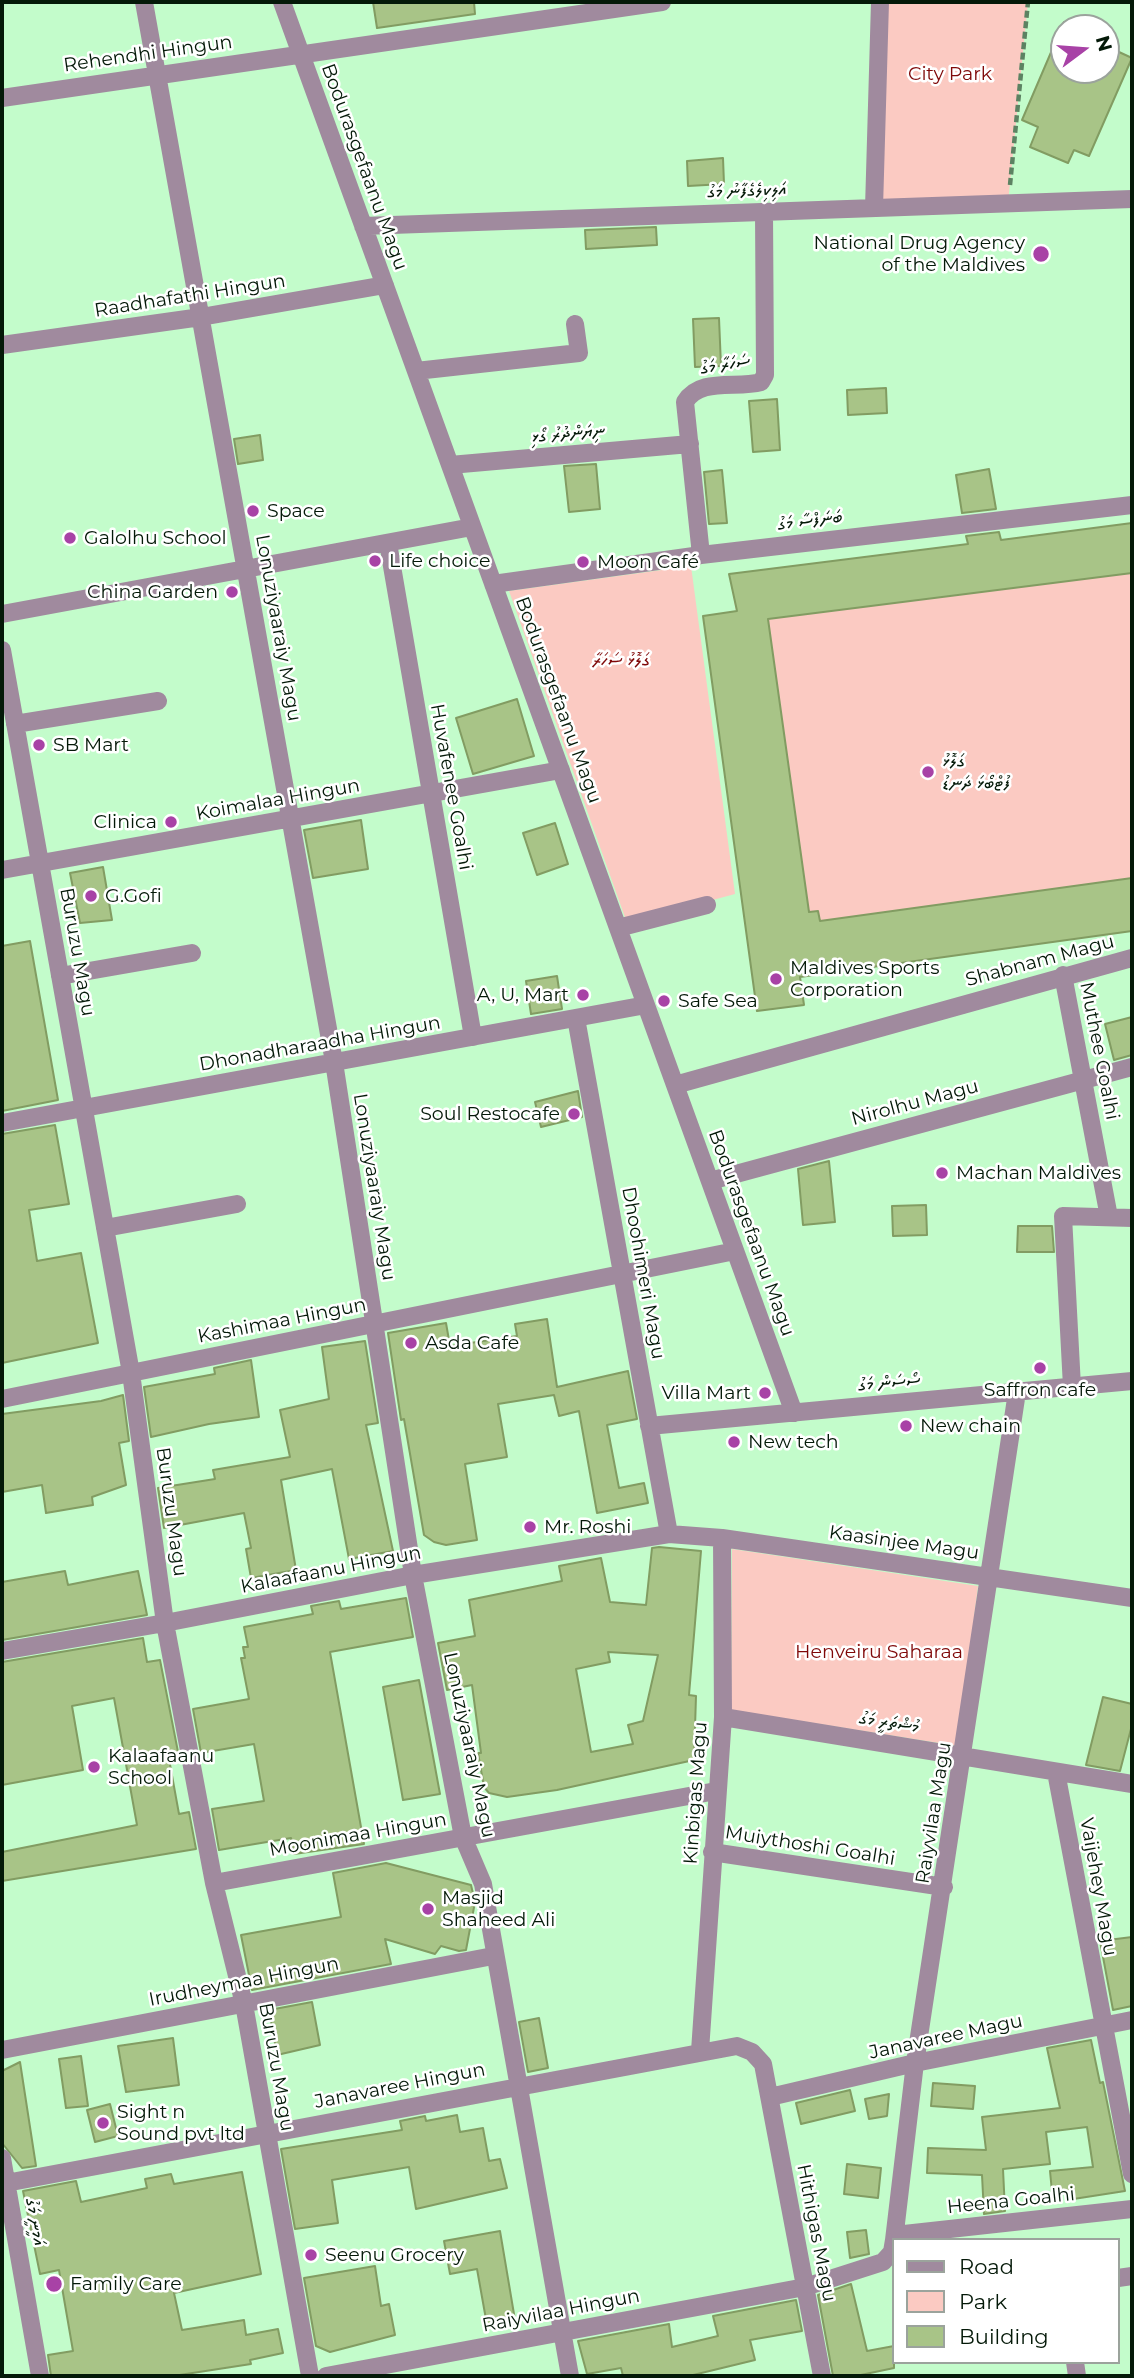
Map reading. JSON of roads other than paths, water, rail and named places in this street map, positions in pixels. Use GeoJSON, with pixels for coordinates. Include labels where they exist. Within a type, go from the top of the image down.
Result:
{"type":"FeatureCollection","features":[{"type":"Feature","properties":{"kind":"street","name":"Lonuziyaaraiy Magu"},"geometry":{"type":"LineString","coordinates":[[144,2],[334,1062],[413,1575],[463,1837],[483,1884],[516,2086],[570,2376]]}},
{"type":"Feature","properties":{"kind":"street","name":"Bodurasgefaanu Magu"},"geometry":{"type":"LineString","coordinates":[[282,2],[794,1413]]}},
{"type":"Feature","properties":{"kind":"street","name":"Rehendhi Hingun"},"geometry":{"type":"LineString","coordinates":[[2,98],[157,73],[662,2]]}},
{"type":"Feature","properties":{"kind":"street"},"geometry":{"type":"LineString","coordinates":[[874,208],[880,2]]}},
{"type":"Feature","properties":{"kind":"street","name":"އަލިކިލެގެފާނު މަގު"},"geometry":{"type":"LineString","coordinates":[[363,226],[1132,199]]}},
{"type":"Feature","properties":{"kind":"street","name":"ސަހަރާ މަގު"},"geometry":{"type":"LineString","coordinates":[[701,555],[685,402],[691,393],[704,387],[752,384],[761,382],[765,375],[764,212]]}},
{"type":"Feature","properties":{"kind":"street","name":"Raadhafathi Hingun"},"geometry":{"type":"LineString","coordinates":[[2,345],[201,317],[385,285]]}},
{"type":"Feature","properties":{"kind":"street"},"geometry":{"type":"LineString","coordinates":[[416,371],[579,353],[575,324]]}},
{"type":"Feature","properties":{"kind":"street","name":"ނިޔަންދުރު ގޯޅި"},"geometry":{"type":"LineString","coordinates":[[450,465],[690,444]]}},
{"type":"Feature","properties":{"kind":"street","name":"ބަނަފްސާ މަގު"},"geometry":{"type":"LineString","coordinates":[[493,584],[701,555],[1132,505]]}},
{"type":"Feature","properties":{"kind":"street"},"geometry":{"type":"LineString","coordinates":[[2,614],[472,527]]}},
{"type":"Feature","properties":{"kind":"street","name":"Huvafenee Goalhi"},"geometry":{"type":"LineString","coordinates":[[388,543],[473,1037]]}},
{"type":"Feature","properties":{"kind":"street","name":"Buruzu Magu"},"geometry":{"type":"LineString","coordinates":[[2,650],[131,1373],[165,1623],[214,1883],[244,2004],[310,2376]]}},
{"type":"Feature","properties":{"kind":"street"},"geometry":{"type":"LineString","coordinates":[[15,724],[158,701]]}},
{"type":"Feature","properties":{"kind":"street","name":"Koimalaa Hingun"},"geometry":{"type":"LineString","coordinates":[[2,870],[561,770]]}},
{"type":"Feature","properties":{"kind":"street"},"geometry":{"type":"LineString","coordinates":[[618,928],[707,905]]}},
{"type":"Feature","properties":{"kind":"street"},"geometry":{"type":"LineString","coordinates":[[60,976],[192,953]]}},
{"type":"Feature","properties":{"kind":"street","name":"Shabnam Magu"},"geometry":{"type":"LineString","coordinates":[[675,1085],[1132,958]]}},
{"type":"Feature","properties":{"kind":"street","name":"Muthee Goalhi"},"geometry":{"type":"LineString","coordinates":[[1063,975],[1109,1217]]}},
{"type":"Feature","properties":{"kind":"street","name":"Dhonadharaadha Hingun"},"geometry":{"type":"LineString","coordinates":[[2,1123],[646,1005]]}},
{"type":"Feature","properties":{"kind":"street","name":"Dhoohimeri Magu"},"geometry":{"type":"LineString","coordinates":[[576,1018],[669,1534]]}},
{"type":"Feature","properties":{"kind":"street","name":"Nirolhu Magu"},"geometry":{"type":"LineString","coordinates":[[710,1181],[1132,1067]]}},
{"type":"Feature","properties":{"kind":"street"},"geometry":{"type":"LineString","coordinates":[[105,1228],[237,1204]]}},
{"type":"Feature","properties":{"kind":"street"},"geometry":{"type":"LineString","coordinates":[[1072,1387],[1063,1216],[1132,1218]]}},
{"type":"Feature","properties":{"kind":"street","name":"Kashimaa Hingun"},"geometry":{"type":"LineString","coordinates":[[2,1399],[735,1251]]}},
{"type":"Feature","properties":{"kind":"street","name":"ސޯސަން މަގު"},"geometry":{"type":"LineString","coordinates":[[649,1426],[1132,1381]]}},
{"type":"Feature","properties":{"kind":"street","name":"Raiyvilaa Magu"},"geometry":{"type":"LineString","coordinates":[[895,2238],[915,2063],[964,1757],[1017,1392]]}},
{"type":"Feature","properties":{"kind":"street","name":"Kalaafaanu Hingun"},"geometry":{"type":"LineString","coordinates":[[2,1651],[165,1623],[413,1575],[669,1534]]}},
{"type":"Feature","properties":{"kind":"street","name":"Kaasinjee Magu"},"geometry":{"type":"LineString","coordinates":[[669,1534],[722,1538],[1132,1598]]}},
{"type":"Feature","properties":{"kind":"street","name":"Kinbigas Magu"},"geometry":{"type":"LineString","coordinates":[[700,2051],[723,1717],[722,1538]]}},
{"type":"Feature","properties":{"kind":"street","name":"މުޝްތަރީ މަގު"},"geometry":{"type":"LineString","coordinates":[[723,1717],[1132,1784]]}},
{"type":"Feature","properties":{"kind":"street","name":"Vaijehey Magu"},"geometry":{"type":"LineString","coordinates":[[1056,1772],[1132,2174]]}},
{"type":"Feature","properties":{"kind":"street","name":"Moonimaa Hingun"},"geometry":{"type":"LineString","coordinates":[[214,1883],[716,1791]]}},
{"type":"Feature","properties":{"kind":"street","name":"Muiythoshi Goalhi"},"geometry":{"type":"LineString","coordinates":[[712,1852],[944,1887]]}},
{"type":"Feature","properties":{"kind":"street","name":"Irudheymaa Hingun"},"geometry":{"type":"LineString","coordinates":[[2,2050],[494,1956]]}},
{"type":"Feature","properties":{"kind":"street","name":"Janavaree Magu"},"geometry":{"type":"LineString","coordinates":[[770,2097],[915,2063],[1132,2021]]}},
{"type":"Feature","properties":{"kind":"street","name":"Janavaree Hingun"},"geometry":{"type":"LineString","coordinates":[[6,2183],[737,2046],[752,2052],[763,2064],[770,2097]]}},
{"type":"Feature","properties":{"kind":"street","name":"Hithigas Magu"},"geometry":{"type":"LineString","coordinates":[[770,2097],[822,2376]]}},
{"type":"Feature","properties":{"kind":"street","name":"އަމީނީ މަގު"},"geometry":{"type":"LineString","coordinates":[[2,2158],[40,2376]]}},
{"type":"Feature","properties":{"kind":"street","name":"Heena Goalhi"},"geometry":{"type":"LineString","coordinates":[[895,2238],[1132,2208]]}},
{"type":"Feature","properties":{"kind":"street"},"geometry":{"type":"LineString","coordinates":[[805,2287],[883,2262],[892,2252]]}},
{"type":"Feature","properties":{"kind":"street","name":"Raiyvilaa Hingun"},"geometry":{"type":"LineString","coordinates":[[326,2376],[805,2287]]}},
{"type":"Feature","properties":{"kind":"place","name":"National Drug Agency of the Maldives"},"geometry":{"type":"Point","coordinates":[1041,254]}},
{"type":"Feature","properties":{"kind":"place","name":"Space"},"geometry":{"type":"Point","coordinates":[253,511]}},
{"type":"Feature","properties":{"kind":"place","name":"Galolhu School"},"geometry":{"type":"Point","coordinates":[70,538]}},
{"type":"Feature","properties":{"kind":"place","name":"Life choice"},"geometry":{"type":"Point","coordinates":[375,561]}},
{"type":"Feature","properties":{"kind":"place","name":"Moon Café"},"geometry":{"type":"Point","coordinates":[583,562]}},
{"type":"Feature","properties":{"kind":"place","name":"China Garden"},"geometry":{"type":"Point","coordinates":[232,592]}},
{"type":"Feature","properties":{"kind":"place","name":"SB Mart"},"geometry":{"type":"Point","coordinates":[39,745]}},
{"type":"Feature","properties":{"kind":"place","name":"ގަލޮޅު ފުޓްބޯޅަ ދަނޑު"},"geometry":{"type":"Point","coordinates":[928,772]}},
{"type":"Feature","properties":{"kind":"place","name":"Clinica"},"geometry":{"type":"Point","coordinates":[171,822]}},
{"type":"Feature","properties":{"kind":"place","name":"G.Gofi"},"geometry":{"type":"Point","coordinates":[91,896]}},
{"type":"Feature","properties":{"kind":"place","name":"Maldives Sports Corporation"},"geometry":{"type":"Point","coordinates":[776,979]}},
{"type":"Feature","properties":{"kind":"place","name":"A, U, Mart"},"geometry":{"type":"Point","coordinates":[583,995]}},
{"type":"Feature","properties":{"kind":"place","name":"Safe Sea"},"geometry":{"type":"Point","coordinates":[664,1001]}},
{"type":"Feature","properties":{"kind":"place","name":"Soul Restocafe"},"geometry":{"type":"Point","coordinates":[574,1114]}},
{"type":"Feature","properties":{"kind":"place","name":"Machan Maldives"},"geometry":{"type":"Point","coordinates":[942,1173]}},
{"type":"Feature","properties":{"kind":"place","name":"Asda Cafe"},"geometry":{"type":"Point","coordinates":[411,1343]}},
{"type":"Feature","properties":{"kind":"place","name":"Saffron cafe"},"geometry":{"type":"Point","coordinates":[1040,1368]}},
{"type":"Feature","properties":{"kind":"place","name":"Villa Mart"},"geometry":{"type":"Point","coordinates":[765,1393]}},
{"type":"Feature","properties":{"kind":"place","name":"New chain"},"geometry":{"type":"Point","coordinates":[906,1426]}},
{"type":"Feature","properties":{"kind":"place","name":"New tech"},"geometry":{"type":"Point","coordinates":[734,1442]}},
{"type":"Feature","properties":{"kind":"place","name":"Mr. Roshi"},"geometry":{"type":"Point","coordinates":[530,1527]}},
{"type":"Feature","properties":{"kind":"place","name":"Kalaafaanu School"},"geometry":{"type":"Point","coordinates":[94,1767]}},
{"type":"Feature","properties":{"kind":"place","name":"Masjid Shaheed Ali"},"geometry":{"type":"Point","coordinates":[428,1909]}},
{"type":"Feature","properties":{"kind":"place","name":"Sight n Sound pvt ltd"},"geometry":{"type":"Point","coordinates":[103,2123]}},
{"type":"Feature","properties":{"kind":"place","name":"Seenu Grocery"},"geometry":{"type":"Point","coordinates":[311,2255]}},
{"type":"Feature","properties":{"kind":"place","name":"Family Care"},"geometry":{"type":"Point","coordinates":[54,2284]}},
{"type":"Feature","properties":{"kind":"park label","name":"City Park"},"geometry":{"type":"Point","coordinates":[950,74]}},
{"type":"Feature","properties":{"kind":"park label","name":"ގަލޮޅު ސަހަރާ"},"geometry":{"type":"Point","coordinates":[621,660]}},
{"type":"Feature","properties":{"kind":"park label","name":"Henveiru Saharaa"},"geometry":{"type":"Point","coordinates":[879,1652]}}]}
